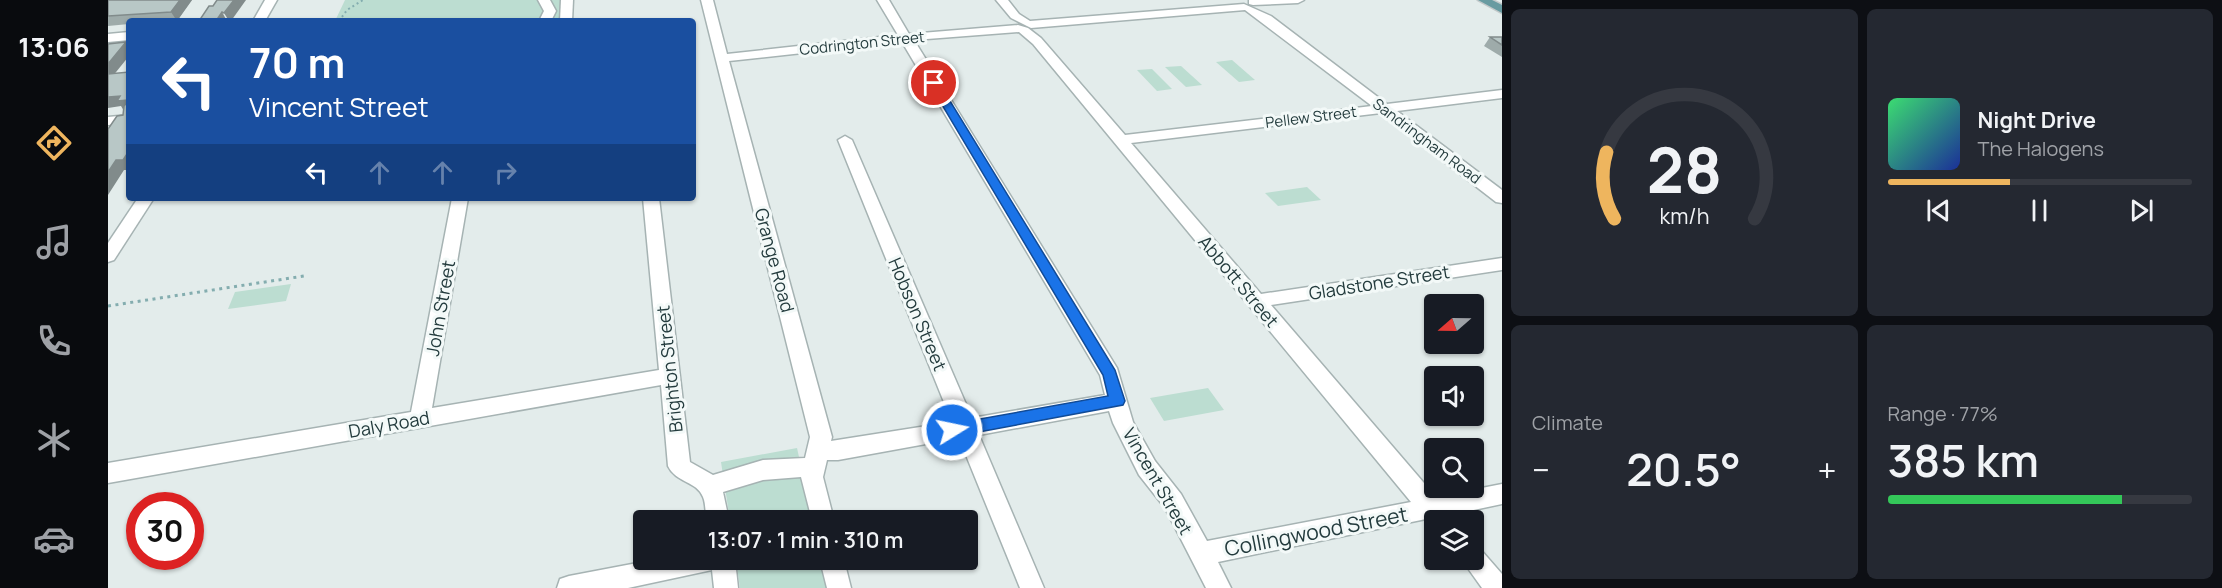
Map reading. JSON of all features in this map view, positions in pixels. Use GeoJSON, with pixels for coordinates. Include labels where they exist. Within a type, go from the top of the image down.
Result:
{"type":"FeatureCollection","features":[{"type":"Feature","properties":{"kind":"main road"},"geometry":{"type":"LineString","coordinates":[[1484,0],[1502,10]]}},
{"type":"Feature","properties":{"kind":"street"},"geometry":{"type":"LineString","coordinates":[[261,18],[272,0]]}},
{"type":"Feature","properties":{"kind":"street"},"geometry":{"type":"LineString","coordinates":[[544,0],[550,11],[546,18]]}},
{"type":"Feature","properties":{"kind":"street"},"geometry":{"type":"LineString","coordinates":[[566,18],[567,0]]}},
{"type":"Feature","properties":{"kind":"street","name":"Grange Road"},"geometry":{"type":"LineString","coordinates":[[707,0],[821,437],[812,477],[820,510]]}},
{"type":"Feature","properties":{"kind":"street","name":"Vincent Street"},"geometry":{"type":"LineString","coordinates":[[883,0],[1110,374],[1123,423],[1147,468],[1173,501],[1219,588]]}},
{"type":"Feature","properties":{"kind":"street","name":"Abbott Street"},"geometry":{"type":"LineString","coordinates":[[1002,0],[1432,510]]}},
{"type":"Feature","properties":{"kind":"street","name":"Codrington Street"},"geometry":{"type":"LineString","coordinates":[[722,58],[1298,0]]}},
{"type":"Feature","properties":{"kind":"street","name":"Sandringham Road"},"geometry":{"type":"LineString","coordinates":[[1250,5],[1502,198]]}},
{"type":"Feature","properties":{"kind":"street"},"geometry":{"type":"LineString","coordinates":[[108,38],[126,36]]}},
{"type":"Feature","properties":{"kind":"street","name":"Pellew Street"},"geometry":{"type":"LineString","coordinates":[[1120,140],[1502,94]]}},
{"type":"Feature","properties":{"kind":"street"},"geometry":{"type":"LineString","coordinates":[[108,121],[126,119]]}},
{"type":"Feature","properties":{"kind":"street","name":"Hobson Street"},"geometry":{"type":"LineString","coordinates":[[845,140],[1032,588]]}},
{"type":"Feature","properties":{"kind":"street"},"geometry":{"type":"LineString","coordinates":[[108,256],[144,201]]}},
{"type":"Feature","properties":{"kind":"street","name":"John Street"},"geometry":{"type":"LineString","coordinates":[[420,419],[459,201]]}},
{"type":"Feature","properties":{"kind":"street","name":"Brighton Street"},"geometry":{"type":"LineString","coordinates":[[651,201],[679,466],[685,472],[711,486]]}},
{"type":"Feature","properties":{"kind":"street","name":"Gladstone Street"},"geometry":{"type":"LineString","coordinates":[[1256,301],[1502,264]]}},
{"type":"Feature","properties":{"kind":"street","name":"Daly Road"},"geometry":{"type":"LineString","coordinates":[[108,473],[669,376]]}},
{"type":"Feature","properties":{"kind":"street"},"geometry":{"type":"LineString","coordinates":[[716,510],[711,486],[763,470],[816,459],[838,451],[1118,401]]}},
{"type":"Feature","properties":{"kind":"street","name":"Collingwood Street"},"geometry":{"type":"LineString","coordinates":[[1452,510],[1502,494]]}},
{"type":"Feature","properties":{"kind":"street","name":"Collingwood Street"},"geometry":{"type":"LineString","coordinates":[[1200,554],[1424,517]]}},
{"type":"Feature","properties":{"kind":"street"},"geometry":{"type":"LineString","coordinates":[[572,588],[660,570]]}},
{"type":"Feature","properties":{"kind":"street"},"geometry":{"type":"LineString","coordinates":[[724,570],[726,588]]}},
{"type":"Feature","properties":{"kind":"street"},"geometry":{"type":"LineString","coordinates":[[834,570],[839,588]]}},
{"type":"Feature","properties":{"kind":"street"},"geometry":{"type":"LineString","coordinates":[[1483,570],[1498,588]]}},
{"type":"Feature","properties":{"kind":"path"},"geometry":{"type":"LineString","coordinates":[[341,18],[347,10],[363,0]]}},
{"type":"Feature","properties":{"kind":"path"},"geometry":{"type":"LineString","coordinates":[[108,306],[304,276]]}},
{"type":"Feature","properties":{"kind":"green space"},"geometry":{"type":"Polygon","coordinates":[[[345,0],[562,0],[561,18],[336,18],[345,0]]]}},
{"type":"Feature","properties":{"kind":"green space"},"geometry":{"type":"Polygon","coordinates":[[[1232,60],[1255,80],[1239,82],[1216,62],[1232,60]]]}},
{"type":"Feature","properties":{"kind":"green space"},"geometry":{"type":"Polygon","coordinates":[[[1181,66],[1202,85],[1186,87],[1165,67],[1181,66]]]}},
{"type":"Feature","properties":{"kind":"green space"},"geometry":{"type":"Polygon","coordinates":[[[1152,69],[1172,89],[1157,91],[1137,70],[1152,69]]]}},
{"type":"Feature","properties":{"kind":"green space"},"geometry":{"type":"Polygon","coordinates":[[[1307,187],[1321,200],[1278,206],[1265,193],[1307,187]]]}},
{"type":"Feature","properties":{"kind":"green space"},"geometry":{"type":"Polygon","coordinates":[[[291,284],[286,301],[228,309],[235,292],[291,284]]]}},
{"type":"Feature","properties":{"kind":"green space"},"geometry":{"type":"Polygon","coordinates":[[[1208,388],[1224,410],[1164,421],[1150,398],[1208,388]]]}},
{"type":"Feature","properties":{"kind":"green space"},"geometry":{"type":"Polygon","coordinates":[[[797,448],[811,510],[728,510],[721,462],[797,448]]]}},
{"type":"Feature","properties":{"kind":"green space"},"geometry":{"type":"Polygon","coordinates":[[[737,570],[824,570],[829,588],[740,588],[737,570]]]}},
{"type":"Feature","properties":{"kind":"building"},"geometry":{"type":"Polygon","coordinates":[[[108,0],[180,0],[171,12],[108,16],[108,0]]]}},
{"type":"Feature","properties":{"kind":"building"},"geometry":{"type":"Polygon","coordinates":[[[217,0],[234,0],[218,18],[201,18],[209,6],[213,6],[217,0]]]}},
{"type":"Feature","properties":{"kind":"building"},"geometry":{"type":"Polygon","coordinates":[[[1490,37],[1502,37],[1502,45],[1490,37]]]}},
{"type":"Feature","properties":{"kind":"building"},"geometry":{"type":"Polygon","coordinates":[[[126,42],[108,64],[108,44],[126,42]]]}},
{"type":"Feature","properties":{"kind":"building"},"geometry":{"type":"Polygon","coordinates":[[[126,72],[126,100],[117,101],[120,96],[108,97],[108,74],[126,72]]]}},
{"type":"Feature","properties":{"kind":"building"},"geometry":{"type":"Polygon","coordinates":[[[126,104],[126,156],[123,160],[116,160],[108,172],[108,129],[117,116],[123,115],[126,104]]]}},
{"type":"Feature","properties":{"kind":"route"},"geometry":{"type":"LineString","coordinates":[[934,83],[1110,374],[1118,401],[952,430]]}}]}
